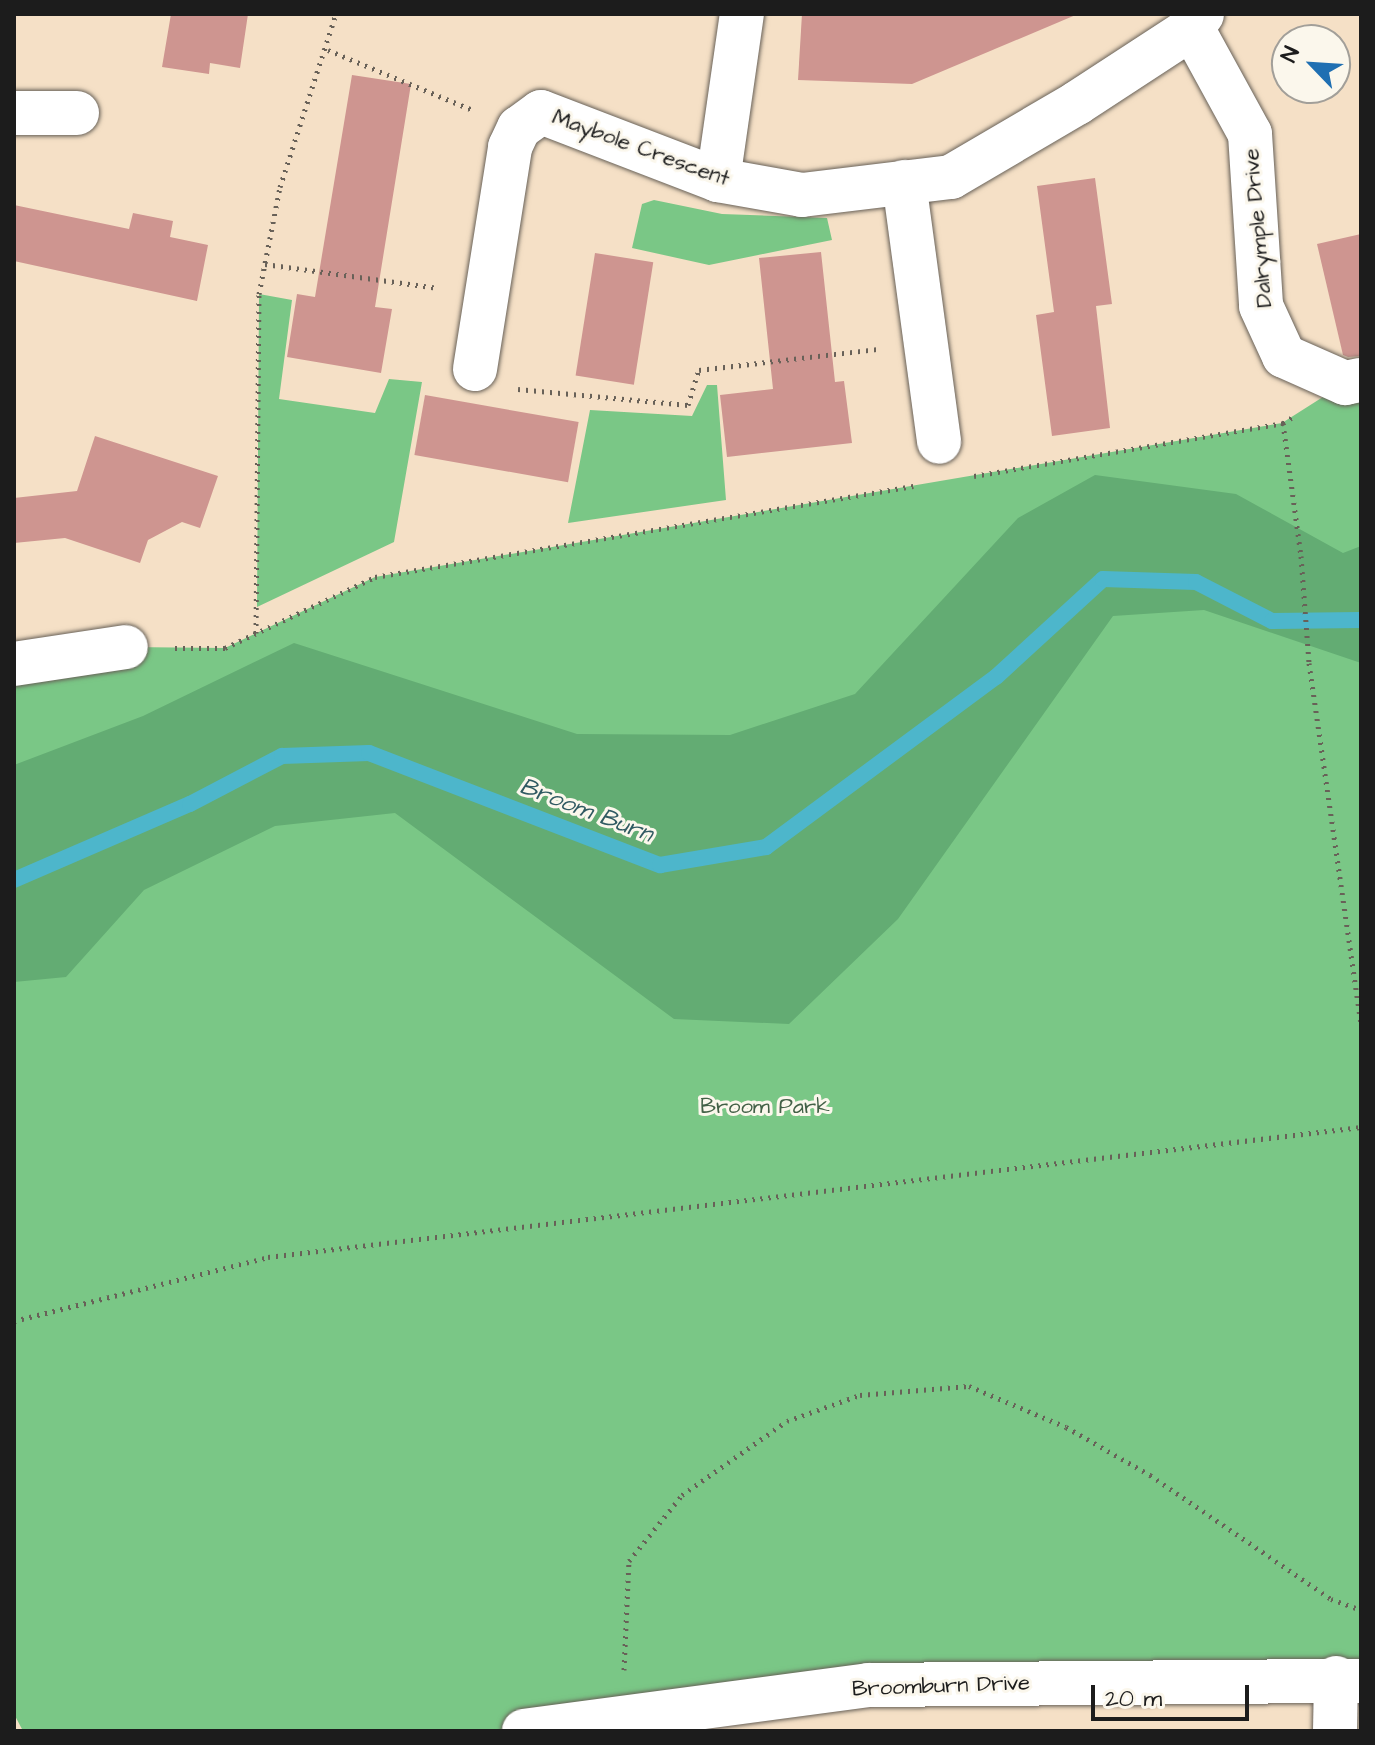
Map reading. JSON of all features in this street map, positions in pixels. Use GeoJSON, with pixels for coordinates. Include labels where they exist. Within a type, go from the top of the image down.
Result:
{"type":"FeatureCollection","features":[{"type":"Feature","properties":{"kind":"street"},"geometry":{"type":"LineString","coordinates":[[718,180],[742,14]]}},
{"type":"Feature","properties":{"kind":"street","name":"Maybole Crescent"},"geometry":{"type":"LineString","coordinates":[[475,369],[510,147],[519,128],[541,112],[718,180],[802,195],[951,177],[1197,21]]}},
{"type":"Feature","properties":{"kind":"street","name":"Dalrymple Drive"},"geometry":{"type":"LineString","coordinates":[[1197,21],[1250,134],[1261,306],[1284,356],[1353,382]]}},
{"type":"Feature","properties":{"kind":"street"},"geometry":{"type":"LineString","coordinates":[[14,113],[77,113]]}},
{"type":"Feature","properties":{"kind":"street"},"geometry":{"type":"LineString","coordinates":[[904,182],[939,442]]}},
{"type":"Feature","properties":{"kind":"street"},"geometry":{"type":"LineString","coordinates":[[14,664],[126,647]]}},
{"type":"Feature","properties":{"kind":"street"},"geometry":{"type":"LineString","coordinates":[[1335,1731],[1349,1680]]}},
{"type":"Feature","properties":{"kind":"street","name":"Broomburn Drive"},"geometry":{"type":"LineString","coordinates":[[524,1731],[868,1685],[1349,1680]]}},
{"type":"Feature","properties":{"kind":"path"},"geometry":{"type":"LineString","coordinates":[[256,633],[259,294],[280,187],[328,50],[336,14]]}},
{"type":"Feature","properties":{"kind":"path"},"geometry":{"type":"LineString","coordinates":[[328,50],[519,128]]}},
{"type":"Feature","properties":{"kind":"path"},"geometry":{"type":"LineString","coordinates":[[265,264],[487,295]]}},
{"type":"Feature","properties":{"kind":"path"},"geometry":{"type":"LineString","coordinates":[[475,369],[475,385],[688,405],[699,370],[925,344]]}},
{"type":"Feature","properties":{"kind":"path"},"geometry":{"type":"LineString","coordinates":[[970,476],[1283,423],[1353,382]]}},
{"type":"Feature","properties":{"kind":"path"},"geometry":{"type":"LineString","coordinates":[[1283,423],[1301,556],[1309,663],[1361,1026]]}},
{"type":"Feature","properties":{"kind":"path"},"geometry":{"type":"LineString","coordinates":[[126,647],[225,648],[375,577],[923,484]]}},
{"type":"Feature","properties":{"kind":"path"},"geometry":{"type":"LineString","coordinates":[[14,1321],[268,1257],[1361,1127]]}},
{"type":"Feature","properties":{"kind":"path"},"geometry":{"type":"LineString","coordinates":[[622,1716],[629,1561],[682,1495],[787,1421],[860,1395],[969,1386],[1066,1427],[1150,1475],[1331,1599],[1361,1610]]}},
{"type":"Feature","properties":{"kind":"green space"},"geometry":{"type":"Polygon","coordinates":[[[654,200],[722,214],[827,218],[832,240],[709,265],[632,248],[642,204],[654,200]]]}},
{"type":"Feature","properties":{"kind":"green space"},"geometry":{"type":"Polygon","coordinates":[[[259,294],[292,300],[279,399],[375,413],[389,379],[422,382],[394,542],[257,607],[259,294]]]}},
{"type":"Feature","properties":{"kind":"green space","name":"Broom Park"},"geometry":{"type":"Polygon","coordinates":[[[1361,380],[1361,1681],[868,1685],[552,1731],[23,1731],[14,1714],[14,664],[126,647],[225,648],[375,577],[1282,423],[1345,383],[1361,380]]]}},
{"type":"Feature","properties":{"kind":"green space"},"geometry":{"type":"Polygon","coordinates":[[[707,385],[717,385],[726,500],[568,523],[590,410],[692,416],[707,385]]]}},
{"type":"Feature","properties":{"kind":"green space"},"geometry":{"type":"Polygon","coordinates":[[[1095,475],[1236,494],[1343,553],[1361,546],[1361,663],[1204,610],[1113,616],[898,919],[789,1024],[674,1019],[395,813],[275,826],[144,890],[66,977],[14,982],[14,765],[143,716],[294,643],[577,734],[730,735],[855,694],[1018,518],[1095,475]]]}},
{"type":"Feature","properties":{"kind":"building"},"geometry":{"type":"Polygon","coordinates":[[[171,14],[248,14],[240,68],[210,63],[209,74],[162,67],[171,14]]]}},
{"type":"Feature","properties":{"kind":"building"},"geometry":{"type":"Polygon","coordinates":[[[802,14],[1078,14],[912,84],[798,80],[802,14]]]}},
{"type":"Feature","properties":{"kind":"building"},"geometry":{"type":"Polygon","coordinates":[[[352,75],[411,84],[375,307],[392,309],[381,373],[287,357],[297,294],[315,297],[352,75]]]}},
{"type":"Feature","properties":{"kind":"building"},"geometry":{"type":"Polygon","coordinates":[[[1095,178],[1112,304],[1096,306],[1110,428],[1052,436],[1036,315],[1054,312],[1037,186],[1095,178]]]}},
{"type":"Feature","properties":{"kind":"building"},"geometry":{"type":"Polygon","coordinates":[[[14,205],[129,229],[133,213],[173,221],[170,237],[208,245],[197,301],[14,261],[14,205]]]}},
{"type":"Feature","properties":{"kind":"building"},"geometry":{"type":"Polygon","coordinates":[[[1361,234],[1361,356],[1348,357],[1343,355],[1317,244],[1361,234]]]}},
{"type":"Feature","properties":{"kind":"building"},"geometry":{"type":"Polygon","coordinates":[[[821,252],[835,382],[844,381],[852,443],[727,457],[720,395],[773,389],[759,258],[821,252]]]}},
{"type":"Feature","properties":{"kind":"building"},"geometry":{"type":"Polygon","coordinates":[[[595,253],[653,262],[634,385],[576,375],[595,253]]]}},
{"type":"Feature","properties":{"kind":"building"},"geometry":{"type":"Polygon","coordinates":[[[425,395],[579,422],[568,482],[414,455],[425,395]]]}},
{"type":"Feature","properties":{"kind":"building"},"geometry":{"type":"Polygon","coordinates":[[[95,436],[218,476],[200,528],[182,522],[148,540],[140,563],[65,538],[14,543],[14,498],[77,491],[95,436]]]}},
{"type":"Feature","properties":{"kind":"waterway","name":"Broom Burn"},"geometry":{"type":"LineString","coordinates":[[14,880],[190,804],[282,756],[369,753],[660,865],[766,847],[996,677],[1103,579],[1196,582],[1272,621],[1361,620]]}}]}
